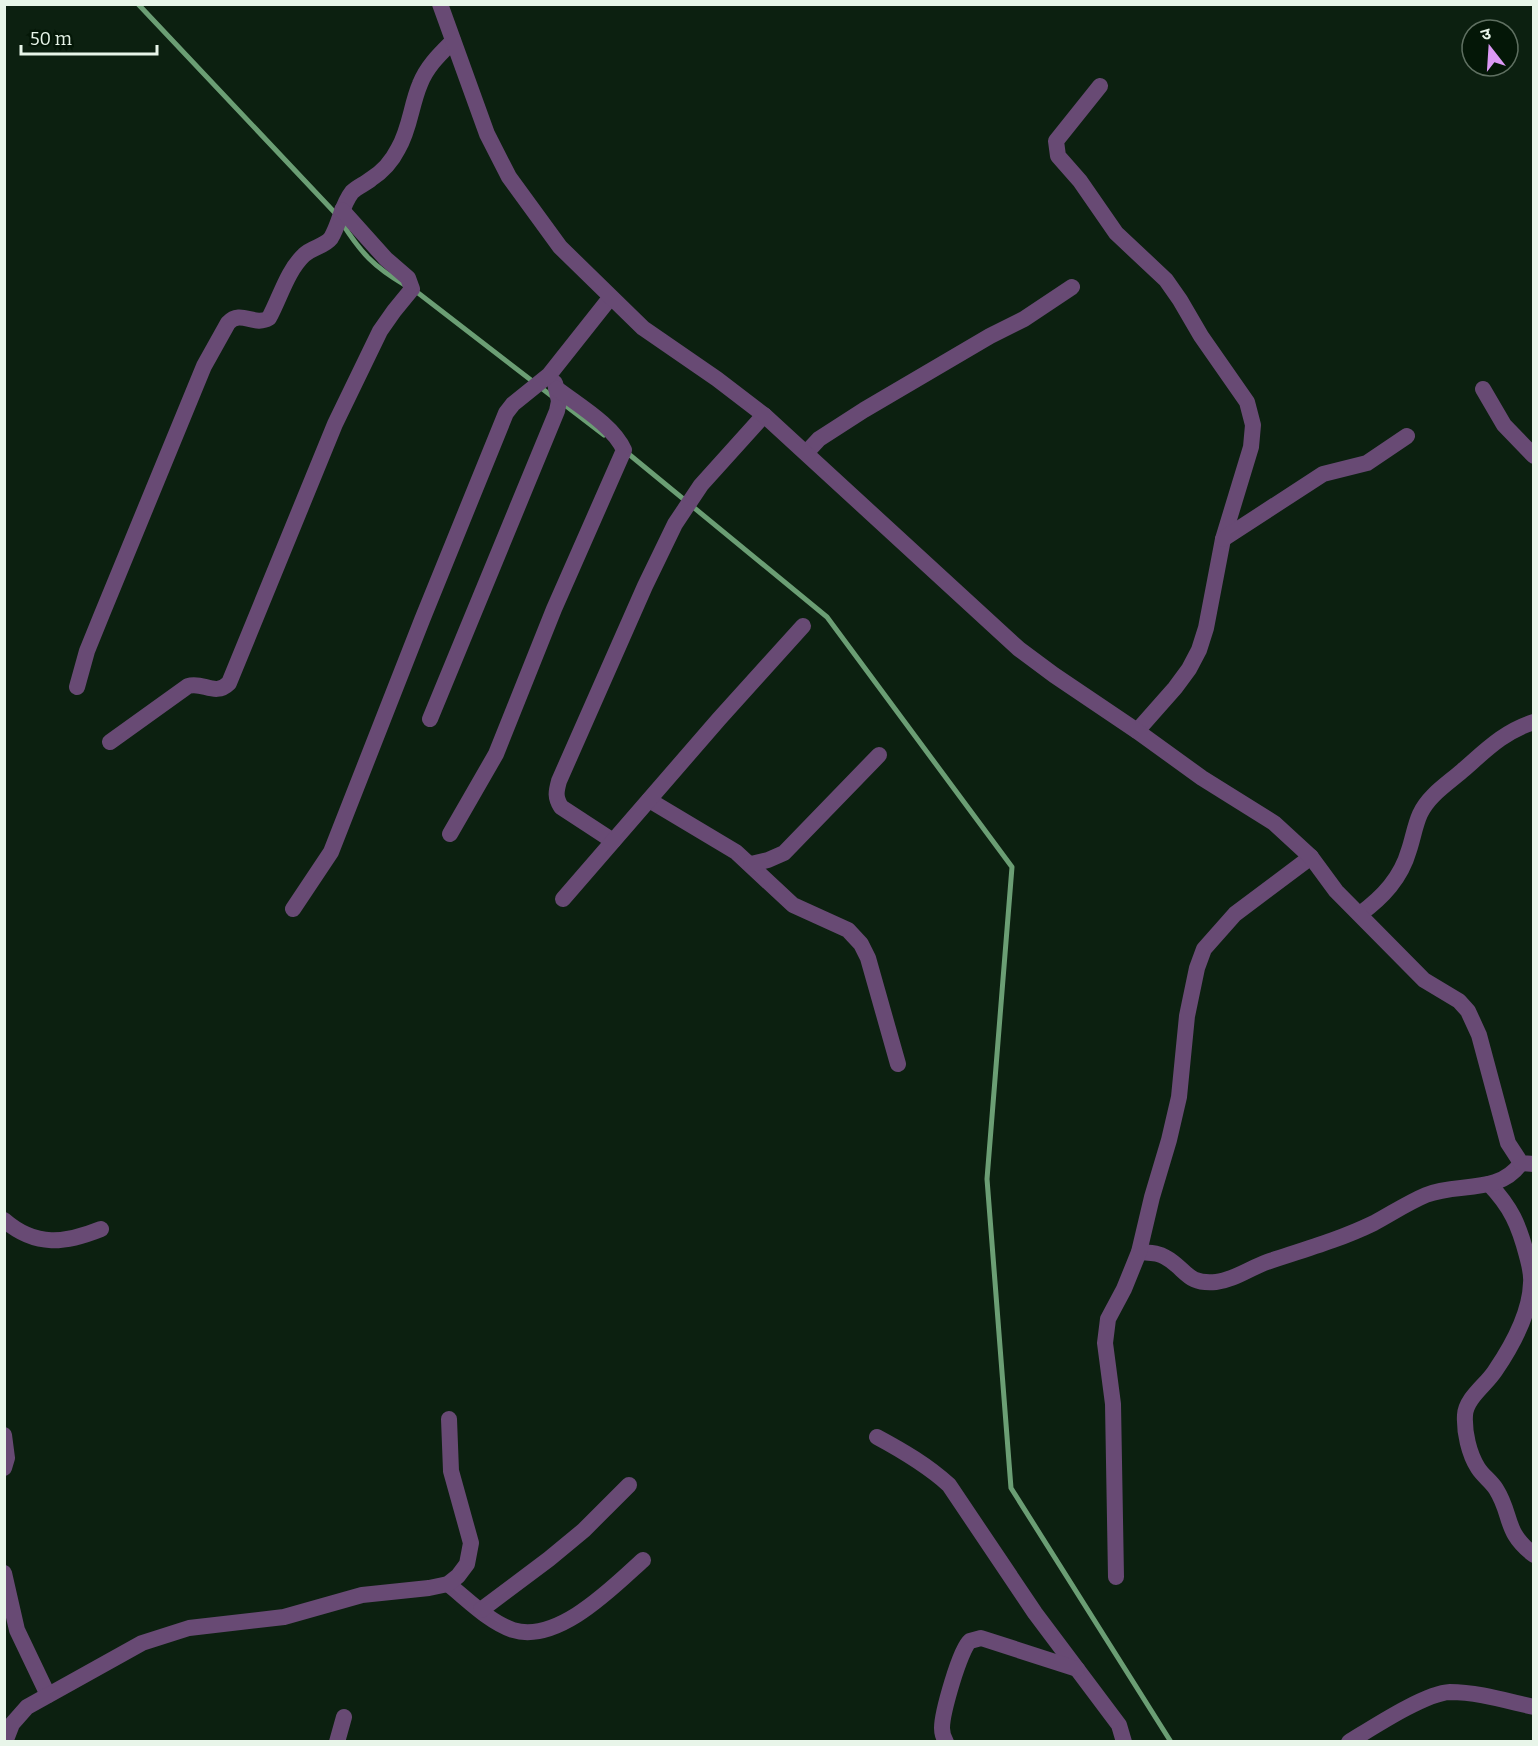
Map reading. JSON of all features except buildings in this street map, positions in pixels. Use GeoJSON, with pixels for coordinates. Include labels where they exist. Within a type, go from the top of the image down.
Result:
{"type":"FeatureCollection","features":[{"type":"Feature","properties":{"kind":"street"},"geometry":{"type":"LineString","coordinates":[[440,4],[487,134],[509,177],[560,247],[610,298],[643,328],[764,415],[1019,649],[1202,778],[1274,824],[1311,857],[1336,891],[1424,980],[1459,1001],[1468,1011],[1479,1035],[1508,1143],[1527,1164],[1515,1173],[1508,1178],[1489,1184],[1449,1188],[1429,1194],[1344,1236],[1264,1263],[1224,1281],[1197,1281],[1164,1256],[1139,1252]]}},
{"type":"Feature","properties":{"kind":"street"},"geometry":{"type":"LineString","coordinates":[[77,687],[87,651],[102,614],[204,366],[222,333],[235,317],[239,316],[258,322],[269,318],[297,263],[308,252],[328,242],[351,194],[377,175],[399,149],[425,73],[432,62],[453,41]]}},
{"type":"Feature","properties":{"kind":"street"},"geometry":{"type":"LineString","coordinates":[[1100,86],[1056,141],[1058,156],[1080,180],[1116,233],[1166,280],[1201,336],[1247,402],[1253,425],[1252,442],[1223,539],[1206,628],[1198,650],[1189,669],[1175,688],[1137,731]]}},
{"type":"Feature","properties":{"kind":"street"},"geometry":{"type":"LineString","coordinates":[[110,742],[188,686],[195,684],[216,690],[229,683],[335,424],[380,331],[412,289],[408,278],[386,259],[342,210]]}},
{"type":"Feature","properties":{"kind":"street"},"geometry":{"type":"LineString","coordinates":[[806,453],[819,439],[864,410],[990,336],[1024,319],[1072,287]]}},
{"type":"Feature","properties":{"kind":"street"},"geometry":{"type":"LineString","coordinates":[[293,909],[331,852],[506,413],[552,370],[610,298]]}},
{"type":"Feature","properties":{"kind":"street"},"geometry":{"type":"LineString","coordinates":[[430,719],[557,411],[559,401],[552,370]]}},
{"type":"Feature","properties":{"kind":"street"},"geometry":{"type":"LineString","coordinates":[[450,834],[496,754],[554,609],[624,450],[616,436],[556,388]]}},
{"type":"Feature","properties":{"kind":"street"},"geometry":{"type":"LineString","coordinates":[[1483,389],[1504,425],[1533,456]]}},
{"type":"Feature","properties":{"kind":"street"},"geometry":{"type":"LineString","coordinates":[[613,841],[561,807],[556,800],[556,792],[645,586],[684,510],[701,485],[764,415]]}},
{"type":"Feature","properties":{"kind":"street"},"geometry":{"type":"LineString","coordinates":[[1223,539],[1323,474],[1367,463],[1407,436]]}},
{"type":"Feature","properties":{"kind":"street"},"geometry":{"type":"LineString","coordinates":[[563,899],[803,626]]}},
{"type":"Feature","properties":{"kind":"street"},"geometry":{"type":"LineString","coordinates":[[1360,915],[1395,881],[1406,859],[1420,812],[1434,795],[1491,745],[1507,734],[1533,722]]}},
{"type":"Feature","properties":{"kind":"street"},"geometry":{"type":"LineString","coordinates":[[751,864],[784,853],[879,754]]}},
{"type":"Feature","properties":{"kind":"street"},"geometry":{"type":"LineString","coordinates":[[649,800],[720,842],[751,864],[793,905],[848,930],[861,944],[868,958],[898,1064]]}},
{"type":"Feature","properties":{"kind":"street"},"geometry":{"type":"LineString","coordinates":[[1116,1577],[1113,1404],[1105,1343],[1108,1319],[1124,1289],[1139,1252],[1179,1096],[1187,1016],[1197,968],[1204,950],[1234,914],[1311,857]]}},
{"type":"Feature","properties":{"kind":"street"},"geometry":{"type":"LineString","coordinates":[[1489,1184],[1504,1200],[1519,1229],[1531,1272],[1531,1283],[1524,1314],[1505,1355],[1488,1382],[1467,1405],[1465,1428],[1473,1456],[1479,1468],[1496,1489],[1511,1530],[1533,1555]]}},
{"type":"Feature","properties":{"kind":"street"},"geometry":{"type":"LineString","coordinates":[[4,1220],[32,1236],[52,1242],[79,1238],[101,1229]]}},
{"type":"Feature","properties":{"kind":"street"},"geometry":{"type":"LineString","coordinates":[[5,1742],[19,1714],[48,1695],[142,1643],[189,1629],[284,1617],[362,1595],[448,1584],[459,1576],[467,1564],[471,1543],[450,1471],[448,1419]]}},
{"type":"Feature","properties":{"kind":"street"},"geometry":{"type":"LineString","coordinates":[[4,1435],[7,1458],[4,1468]]}},
{"type":"Feature","properties":{"kind":"street"},"geometry":{"type":"LineString","coordinates":[[877,1437],[912,1456],[949,1485],[1035,1613],[1119,1725],[1124,1742]]}},
{"type":"Feature","properties":{"kind":"street"},"geometry":{"type":"LineString","coordinates":[[481,1610],[584,1530],[629,1485]]}},
{"type":"Feature","properties":{"kind":"street"},"geometry":{"type":"LineString","coordinates":[[448,1584],[481,1610],[511,1629],[534,1632],[576,1615],[603,1596],[643,1560]]}},
{"type":"Feature","properties":{"kind":"street"},"geometry":{"type":"LineString","coordinates":[[4,1572],[17,1630],[48,1695]]}},
{"type":"Feature","properties":{"kind":"street"},"geometry":{"type":"LineString","coordinates":[[946,1742],[942,1728],[944,1717],[962,1653],[970,1641],[981,1638],[1077,1669]]}},
{"type":"Feature","properties":{"kind":"street"},"geometry":{"type":"LineString","coordinates":[[1349,1742],[1386,1719],[1428,1698],[1449,1692],[1473,1694],[1533,1707]]}},
{"type":"Feature","properties":{"kind":"street"},"geometry":{"type":"LineString","coordinates":[[337,1742],[344,1717]]}},
{"type":"Feature","properties":{"kind":"waterway"},"geometry":{"type":"LineString","coordinates":[[138,4],[337,215]]}},
{"type":"Feature","properties":{"kind":"waterway"},"geometry":{"type":"LineString","coordinates":[[342,223],[369,258],[405,285]]}},
{"type":"Feature","properties":{"kind":"waterway"},"geometry":{"type":"LineString","coordinates":[[413,289],[553,397]]}},
{"type":"Feature","properties":{"kind":"waterway"},"geometry":{"type":"LineString","coordinates":[[561,402],[604,435]]}},
{"type":"Feature","properties":{"kind":"waterway"},"geometry":{"type":"LineString","coordinates":[[625,451],[827,617],[1012,867],[987,1179],[1011,1488],[1171,1742]]}}]}
